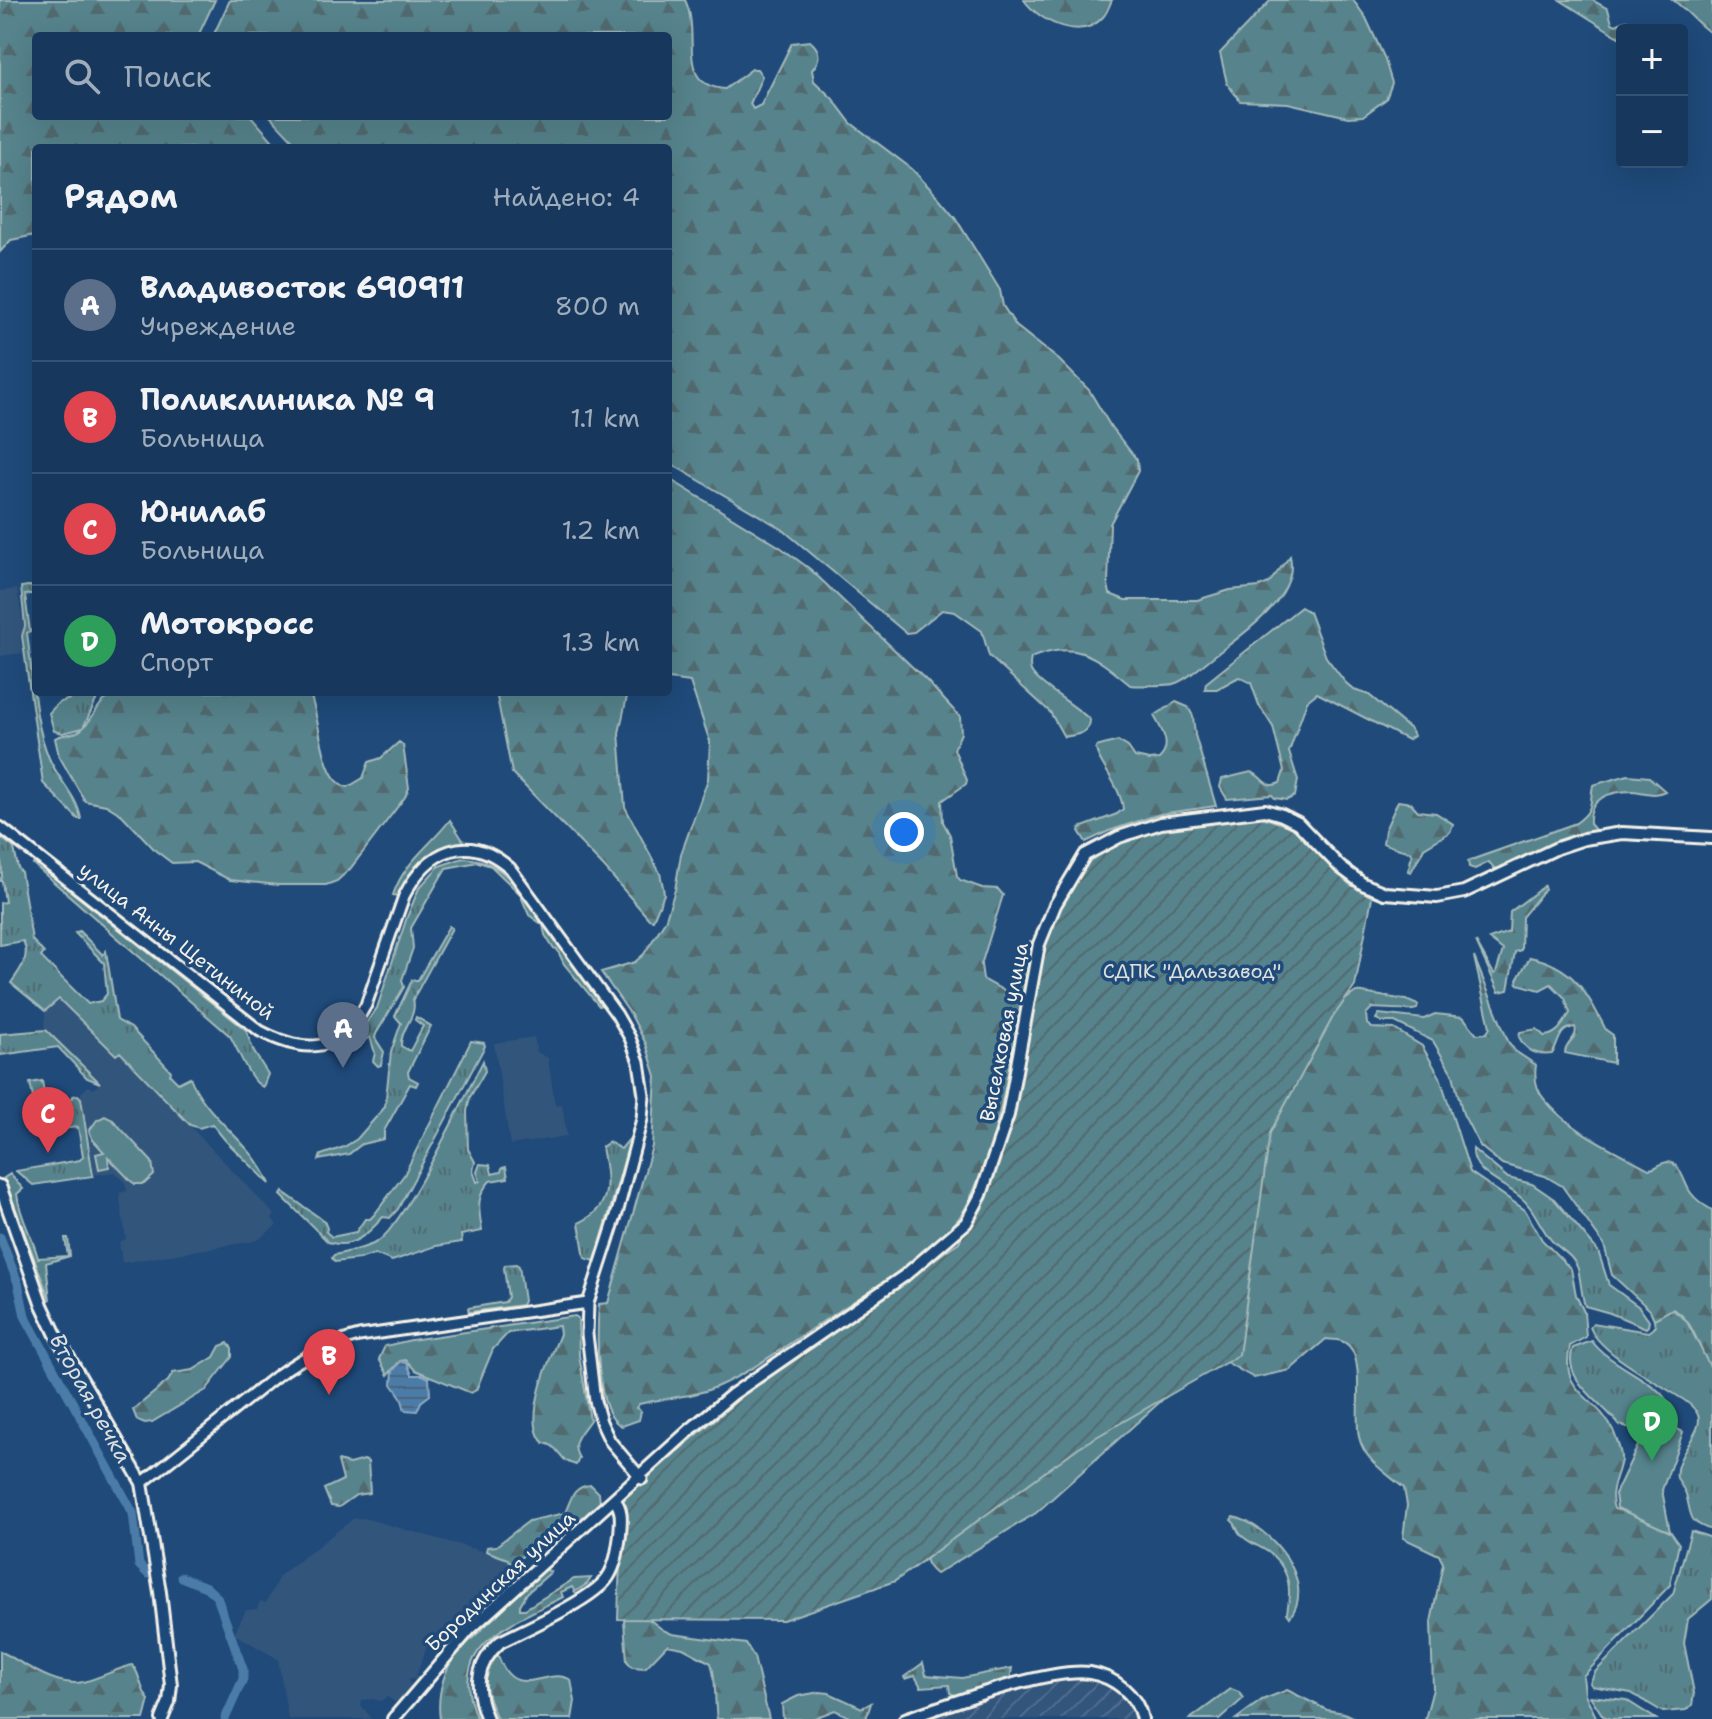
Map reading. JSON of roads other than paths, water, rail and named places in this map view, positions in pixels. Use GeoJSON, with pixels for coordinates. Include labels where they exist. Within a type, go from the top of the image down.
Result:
{"type":"FeatureCollection","features":[{"type":"Feature","properties":{"kind":"main road","name":"Выселковая улица"},"geometry":{"type":"LineString","coordinates":[[640,1477],[733,1394],[919,1265],[956,1234],[971,1216],[1008,1115],[1039,944],[1059,896],[1085,855],[1119,837],[1153,825],[1209,815],[1265,810],[1298,823],[1340,867],[1354,879],[1376,890],[1437,897],[1464,894]]}},
{"type":"Feature","properties":{"kind":"main road","name":"улица Анны Щетининой"},"geometry":{"type":"LineString","coordinates":[[0,827],[260,1031],[280,1042],[302,1047],[336,1040],[359,1019],[404,896],[425,864],[445,852],[461,849],[487,854],[505,864],[617,1015],[630,1038],[642,1078],[644,1095],[640,1130],[588,1303],[588,1355],[601,1422],[610,1441],[640,1477]]}},
{"type":"Feature","properties":{"kind":"main road"},"geometry":{"type":"LineString","coordinates":[[1464,894],[1557,848],[1584,839],[1622,833],[1712,838]]}},
{"type":"Feature","properties":{"kind":"main road"},"geometry":{"type":"LineString","coordinates":[[1464,894],[1566,850],[1591,843],[1633,839],[1712,844]]}},
{"type":"Feature","properties":{"kind":"main road"},"geometry":{"type":"LineString","coordinates":[[0,1186],[42,1305],[57,1337],[142,1483],[158,1577],[171,1685],[169,1702],[162,1719]]}},
{"type":"Feature","properties":{"kind":"main road"},"geometry":{"type":"LineString","coordinates":[[142,1483],[275,1377],[326,1346],[359,1336],[588,1303]]}},
{"type":"Feature","properties":{"kind":"main road","name":"Бородинская улица"},"geometry":{"type":"LineString","coordinates":[[395,1719],[470,1629],[640,1477]]}},
{"type":"Feature","properties":{"kind":"main road"},"geometry":{"type":"LineString","coordinates":[[485,1719],[478,1684],[480,1667],[485,1658],[500,1642],[603,1584],[615,1562],[621,1517],[615,1500]]}},
{"type":"Feature","properties":{"kind":"main road"},"geometry":{"type":"LineString","coordinates":[[485,1719],[476,1705],[472,1684],[480,1655],[495,1640],[596,1585],[612,1561],[617,1535],[615,1524],[604,1510]]}},
{"type":"Feature","properties":{"kind":"main road"},"geometry":{"type":"LineString","coordinates":[[905,1719],[1027,1682],[1089,1673],[1114,1682],[1125,1690],[1136,1702],[1140,1719]]}},
{"type":"Feature","properties":{"kind":"main road"},"geometry":{"type":"LineString","coordinates":[[912,1719],[1027,1684],[1083,1676],[1101,1679],[1123,1693],[1140,1719]]}},
{"type":"Feature","properties":{"kind":"waterway","name":"Вторая речка"},"geometry":{"type":"LineString","coordinates":[[0,1237],[18,1283],[25,1316],[133,1513],[139,1565],[148,1574]]}},
{"type":"Feature","properties":{"kind":"waterway","name":"Вторая речка"},"geometry":{"type":"LineString","coordinates":[[181,1577],[206,1587],[217,1597],[243,1669],[243,1679],[225,1719]]}},
{"type":"Feature","properties":{"kind":"place","name":"Владивосток 690911"},"geometry":{"type":"Point","coordinates":[343,1068]}},
{"type":"Feature","properties":{"kind":"place","name":"Юнилаб"},"geometry":{"type":"Point","coordinates":[48,1153]}},
{"type":"Feature","properties":{"kind":"place","name":"Поликлиника № 9"},"geometry":{"type":"Point","coordinates":[329,1395]}},
{"type":"Feature","properties":{"kind":"place","name":"Мотокросс"},"geometry":{"type":"Point","coordinates":[1652,1461]}},
{"type":"Feature","properties":{"kind":"park label","name":"СДПК \"Дальзавод\""},"geometry":{"type":"Point","coordinates":[1192,971]}}]}
